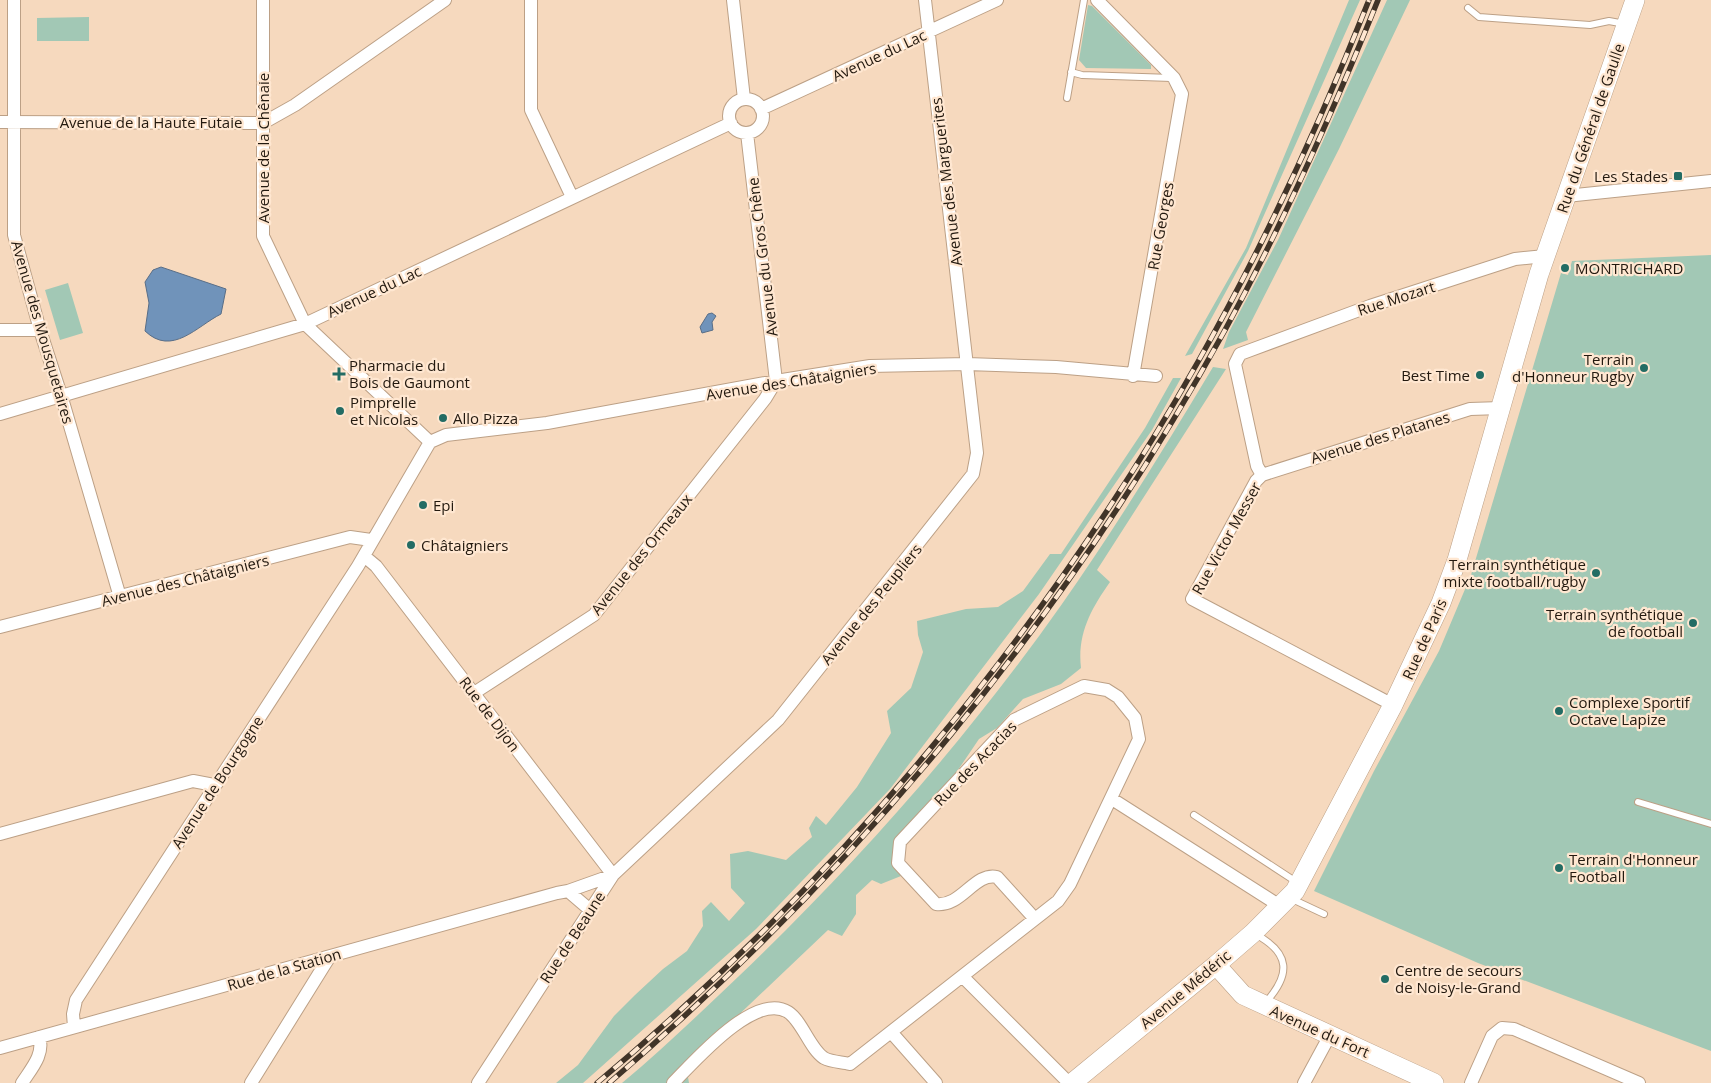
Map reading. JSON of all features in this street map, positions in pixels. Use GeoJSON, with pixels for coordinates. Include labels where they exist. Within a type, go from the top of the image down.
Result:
{"type":"FeatureCollection","features":[{"type":"Feature","properties":{"kind":"main road","name":"Rue du Général de Gaulle"},"geometry":{"type":"LineString","coordinates":[[1545,256],[1635,0]]}},
{"type":"Feature","properties":{"kind":"main road","name":"Rue de Paris"},"geometry":{"type":"LineString","coordinates":[[1290,895],[1394,705],[1441,603],[1457,560],[1545,256]]}},
{"type":"Feature","properties":{"kind":"main road","name":"Avenue Médéric"},"geometry":{"type":"LineString","coordinates":[[1072,1083],[1216,965],[1253,933],[1290,895]]}},
{"type":"Feature","properties":{"kind":"main road","name":"Avenue du Fort"},"geometry":{"type":"LineString","coordinates":[[1216,965],[1243,995],[1434,1083]]}},
{"type":"Feature","properties":{"kind":"street","name":"Avenue des Mousquetaires"},"geometry":{"type":"LineString","coordinates":[[14,0],[6,122],[14,235],[40,330],[120,597]]}},
{"type":"Feature","properties":{"kind":"street","name":"Avenue de la Chênaie"},"geometry":{"type":"LineString","coordinates":[[263,0],[263,236],[305,324],[430,442]]}},
{"type":"Feature","properties":{"kind":"street","name":"Avenue de la Haute Futaie"},"geometry":{"type":"LineString","coordinates":[[6,122],[263,123],[295,105],[445,0]]}},
{"type":"Feature","properties":{"kind":"street"},"geometry":{"type":"LineString","coordinates":[[531,0],[531,110],[572,197]]}},
{"type":"Feature","properties":{"kind":"street"},"geometry":{"type":"LineString","coordinates":[[733,0],[744,99]]}},
{"type":"Feature","properties":{"kind":"street","name":"Avenue des Marguerites"},"geometry":{"type":"LineString","coordinates":[[925,0],[967,364]]}},
{"type":"Feature","properties":{"kind":"street","name":"Avenue du Lac"},"geometry":{"type":"LineString","coordinates":[[761,109],[997,0]]}},
{"type":"Feature","properties":{"kind":"street","name":"Rue Georges"},"geometry":{"type":"LineString","coordinates":[[1097,0],[1174,78],[1181,89],[1181,104],[1133,376]]}},
{"type":"Feature","properties":{"kind":"street"},"geometry":{"type":"LineString","coordinates":[[739,100],[754,101],[761,109],[760,124],[747,133],[738,131],[731,123],[731,108],[739,100]]}},
{"type":"Feature","properties":{"kind":"street","name":"Avenue du Lac"},"geometry":{"type":"LineString","coordinates":[[0,414],[305,324],[731,123]]}},
{"type":"Feature","properties":{"kind":"street","name":"Avenue du Gros Chêne"},"geometry":{"type":"LineString","coordinates":[[747,133],[776,381]]}},
{"type":"Feature","properties":{"kind":"street"},"geometry":{"type":"LineString","coordinates":[[1566,196],[1711,181]]}},
{"type":"Feature","properties":{"kind":"street","name":"Rue Mozart"},"geometry":{"type":"LineString","coordinates":[[1250,350],[1370,306],[1515,259],[1545,256]]}},
{"type":"Feature","properties":{"kind":"street"},"geometry":{"type":"LineString","coordinates":[[0,330],[40,330]]}},
{"type":"Feature","properties":{"kind":"street","name":"Rue Victor Messer"},"geometry":{"type":"LineString","coordinates":[[1250,350],[1240,354],[1235,364],[1257,466],[1262,475],[1256,481],[1192,599],[1394,705]]}},
{"type":"Feature","properties":{"kind":"street","name":"Avenue des Châtaigniers"},"geometry":{"type":"LineString","coordinates":[[430,442],[446,435],[547,423],[776,381],[870,366],[967,364],[1056,367],[1133,376],[1156,376]]}},
{"type":"Feature","properties":{"kind":"street","name":"Avenue des Peupliers"},"geometry":{"type":"LineString","coordinates":[[686,807],[778,720],[969,480],[975,468],[977,453],[967,364]]}},
{"type":"Feature","properties":{"kind":"street","name":"Avenue des Ormeaux"},"geometry":{"type":"LineString","coordinates":[[474,693],[594,615],[765,399],[776,381]]}},
{"type":"Feature","properties":{"kind":"street","name":"Avenue des Platanes"},"geometry":{"type":"LineString","coordinates":[[1262,475],[1470,409],[1501,408]]}},
{"type":"Feature","properties":{"kind":"street","name":"Avenue de Bourgogne"},"geometry":{"type":"LineString","coordinates":[[74,1027],[73,1014],[76,1000],[364,556],[371,540],[430,442]]}},
{"type":"Feature","properties":{"kind":"street","name":"Avenue des Châtaigniers"},"geometry":{"type":"LineString","coordinates":[[0,628],[350,537],[371,540]]}},
{"type":"Feature","properties":{"kind":"street","name":"Rue de Dijon"},"geometry":{"type":"LineString","coordinates":[[364,556],[376,566],[613,875]]}},
{"type":"Feature","properties":{"kind":"street","name":"Rue des Acacias"},"geometry":{"type":"LineString","coordinates":[[673,1083],[714,1042],[756,1011],[771,1008],[788,1012],[824,1058],[850,1064],[963,977],[1035,919],[1065,893],[1136,748],[1139,730],[1135,718],[1113,693],[1100,688],[1084,686],[1014,720],[900,842],[898,863],[936,904],[952,903],[981,880],[990,876],[997,878],[1035,919]]}},
{"type":"Feature","properties":{"kind":"street"},"geometry":{"type":"LineString","coordinates":[[0,834],[193,781],[214,785]]}},
{"type":"Feature","properties":{"kind":"street"},"geometry":{"type":"LineString","coordinates":[[1112,799],[1290,895]]}},
{"type":"Feature","properties":{"kind":"street","name":"Rue de Beaune"},"geometry":{"type":"LineString","coordinates":[[478,1083],[589,909],[613,875],[686,807]]}},
{"type":"Feature","properties":{"kind":"street","name":"Rue de la Station"},"geometry":{"type":"LineString","coordinates":[[0,1048],[568,891],[613,875]]}},
{"type":"Feature","properties":{"kind":"street"},"geometry":{"type":"LineString","coordinates":[[568,891],[589,909]]}},
{"type":"Feature","properties":{"kind":"street"},"geometry":{"type":"LineString","coordinates":[[251,1083],[330,956]]}},
{"type":"Feature","properties":{"kind":"street"},"geometry":{"type":"LineString","coordinates":[[963,977],[1068,1083]]}},
{"type":"Feature","properties":{"kind":"street"},"geometry":{"type":"LineString","coordinates":[[1471,1083],[1492,1036],[1502,1028],[1514,1029],[1639,1083]]}},
{"type":"Feature","properties":{"kind":"street"},"geometry":{"type":"LineString","coordinates":[[891,1032],[936,1083]]}},
{"type":"Feature","properties":{"kind":"street"},"geometry":{"type":"LineString","coordinates":[[1304,1083],[1330,1035]]}},
{"type":"Feature","properties":{"kind":"street"},"geometry":{"type":"LineString","coordinates":[[22,1083],[39,1057],[42,1048],[39,1037]]}},
{"type":"Feature","properties":{"kind":"lane"},"geometry":{"type":"LineString","coordinates":[[1066,98],[1084,0]]}},
{"type":"Feature","properties":{"kind":"lane"},"geometry":{"type":"LineString","coordinates":[[1468,8],[1479,17],[1590,25],[1609,21],[1626,24]]}},
{"type":"Feature","properties":{"kind":"lane"},"geometry":{"type":"LineString","coordinates":[[1071,72],[1174,78]]}},
{"type":"Feature","properties":{"kind":"lane"},"geometry":{"type":"LineString","coordinates":[[1638,802],[1711,824]]}},
{"type":"Feature","properties":{"kind":"lane"},"geometry":{"type":"LineString","coordinates":[[1194,815],[1290,895],[1324,914]]}},
{"type":"Feature","properties":{"kind":"lane"},"geometry":{"type":"LineString","coordinates":[[1253,933],[1274,946],[1284,968],[1282,981],[1262,1005]]}},
{"type":"Feature","properties":{"kind":"green space"},"geometry":{"type":"Polygon","coordinates":[[[1349,0],[1360,0],[1248,251],[1192,354],[1185,356],[1246,248],[1349,0]]]}},
{"type":"Feature","properties":{"kind":"green space"},"geometry":{"type":"Polygon","coordinates":[[[1387,0],[1410,0],[1339,149],[1246,332],[1248,340],[1223,349],[1229,332],[1278,240],[1387,0]]]}},
{"type":"Feature","properties":{"kind":"green space"},"geometry":{"type":"Polygon","coordinates":[[[1088,5],[1092,6],[1151,65],[1151,69],[1086,68],[1079,60],[1088,5]]]}},
{"type":"Feature","properties":{"kind":"green space"},"geometry":{"type":"Polygon","coordinates":[[[89,17],[89,41],[37,41],[37,18],[89,17]]]}},
{"type":"Feature","properties":{"kind":"green space","name":"Complexe Sportif Octave Lapize"},"geometry":{"type":"Polygon","coordinates":[[[1711,255],[1711,1051],[1478,963],[1314,891],[1374,771],[1439,651],[1471,575],[1561,273],[1568,275],[1572,261],[1711,255]]]}},
{"type":"Feature","properties":{"kind":"green space"},"geometry":{"type":"Polygon","coordinates":[[[68,283],[83,333],[60,340],[45,290],[68,283]]]}},
{"type":"Feature","properties":{"kind":"green space"},"geometry":{"type":"Polygon","coordinates":[[[1213,367],[1226,369],[1097,570],[1110,582],[1091,612],[1083,633],[1080,656],[1081,668],[1061,684],[1023,699],[997,728],[979,739],[939,798],[892,857],[901,876],[881,884],[872,880],[856,895],[856,914],[842,936],[828,930],[728,1025],[688,1077],[689,1083],[622,1083],[682,1030],[783,933],[910,798],[949,751],[1026,654],[1102,546],[1213,367]]]}},
{"type":"Feature","properties":{"kind":"green space"},"geometry":{"type":"Polygon","coordinates":[[[1173,378],[1181,378],[1152,430],[1039,594],[890,789],[756,929],[583,1083],[556,1083],[578,1065],[614,1016],[663,969],[687,951],[703,926],[702,911],[711,902],[729,921],[745,903],[731,888],[730,854],[748,851],[786,860],[812,837],[809,828],[816,816],[826,825],[857,787],[891,733],[887,711],[911,688],[923,652],[918,635],[917,621],[966,609],[998,607],[1023,591],[1050,554],[1061,554],[1145,428],[1173,378]]]}},
{"type":"Feature","properties":{"kind":"water"},"geometry":{"type":"Polygon","coordinates":[[[161,267],[226,289],[221,314],[194,332],[175,340],[165,341],[155,338],[145,331],[149,303],[145,282],[153,270],[161,267]]]}},
{"type":"Feature","properties":{"kind":"water"},"geometry":{"type":"Polygon","coordinates":[[[712,313],[716,316],[712,322],[713,330],[702,333],[700,327],[708,314],[712,313]]]}},
{"type":"Feature","properties":{"kind":"railway"},"geometry":{"type":"LineString","coordinates":[[597,1083],[686,1005],[771,923],[853,838],[930,749],[1004,656],[1073,561],[1139,462],[1223,317],[1311,138],[1369,0]]}},
{"type":"Feature","properties":{"kind":"railway"},"geometry":{"type":"LineString","coordinates":[[609,1083],[700,1001],[788,916],[872,827],[951,734],[1026,638],[1097,539],[1163,436],[1225,330],[1246,290],[1306,167],[1378,0]]}},
{"type":"Feature","properties":{"kind":"place","name":"Les Stades"},"geometry":{"type":"Point","coordinates":[1678,176]}},
{"type":"Feature","properties":{"kind":"place","name":"MONTRICHARD"},"geometry":{"type":"Point","coordinates":[1565,268]}},
{"type":"Feature","properties":{"kind":"place","name":"Terrain d'Honneur Rugby"},"geometry":{"type":"Point","coordinates":[1644,368]}},
{"type":"Feature","properties":{"kind":"place","name":"Pharmacie du Bois de Gaumont"},"geometry":{"type":"Point","coordinates":[339,374]}},
{"type":"Feature","properties":{"kind":"place","name":"Best Time"},"geometry":{"type":"Point","coordinates":[1480,375]}},
{"type":"Feature","properties":{"kind":"place","name":"Pimprelle et Nicolas"},"geometry":{"type":"Point","coordinates":[340,411]}},
{"type":"Feature","properties":{"kind":"place","name":"Allo Pizza"},"geometry":{"type":"Point","coordinates":[443,418]}},
{"type":"Feature","properties":{"kind":"place","name":"Epi"},"geometry":{"type":"Point","coordinates":[423,505]}},
{"type":"Feature","properties":{"kind":"place","name":"Châtaigniers"},"geometry":{"type":"Point","coordinates":[411,545]}},
{"type":"Feature","properties":{"kind":"place","name":"Terrain synthétique mixte football/rugby"},"geometry":{"type":"Point","coordinates":[1596,573]}},
{"type":"Feature","properties":{"kind":"place","name":"Terrain synthétique de football"},"geometry":{"type":"Point","coordinates":[1693,623]}},
{"type":"Feature","properties":{"kind":"place","name":"Complexe Sportif Octave Lapize"},"geometry":{"type":"Point","coordinates":[1559,711]}},
{"type":"Feature","properties":{"kind":"place","name":"Terrain d'Honneur Football"},"geometry":{"type":"Point","coordinates":[1559,868]}},
{"type":"Feature","properties":{"kind":"place","name":"Centre de secours de Noisy-le-Grand"},"geometry":{"type":"Point","coordinates":[1385,979]}}]}
